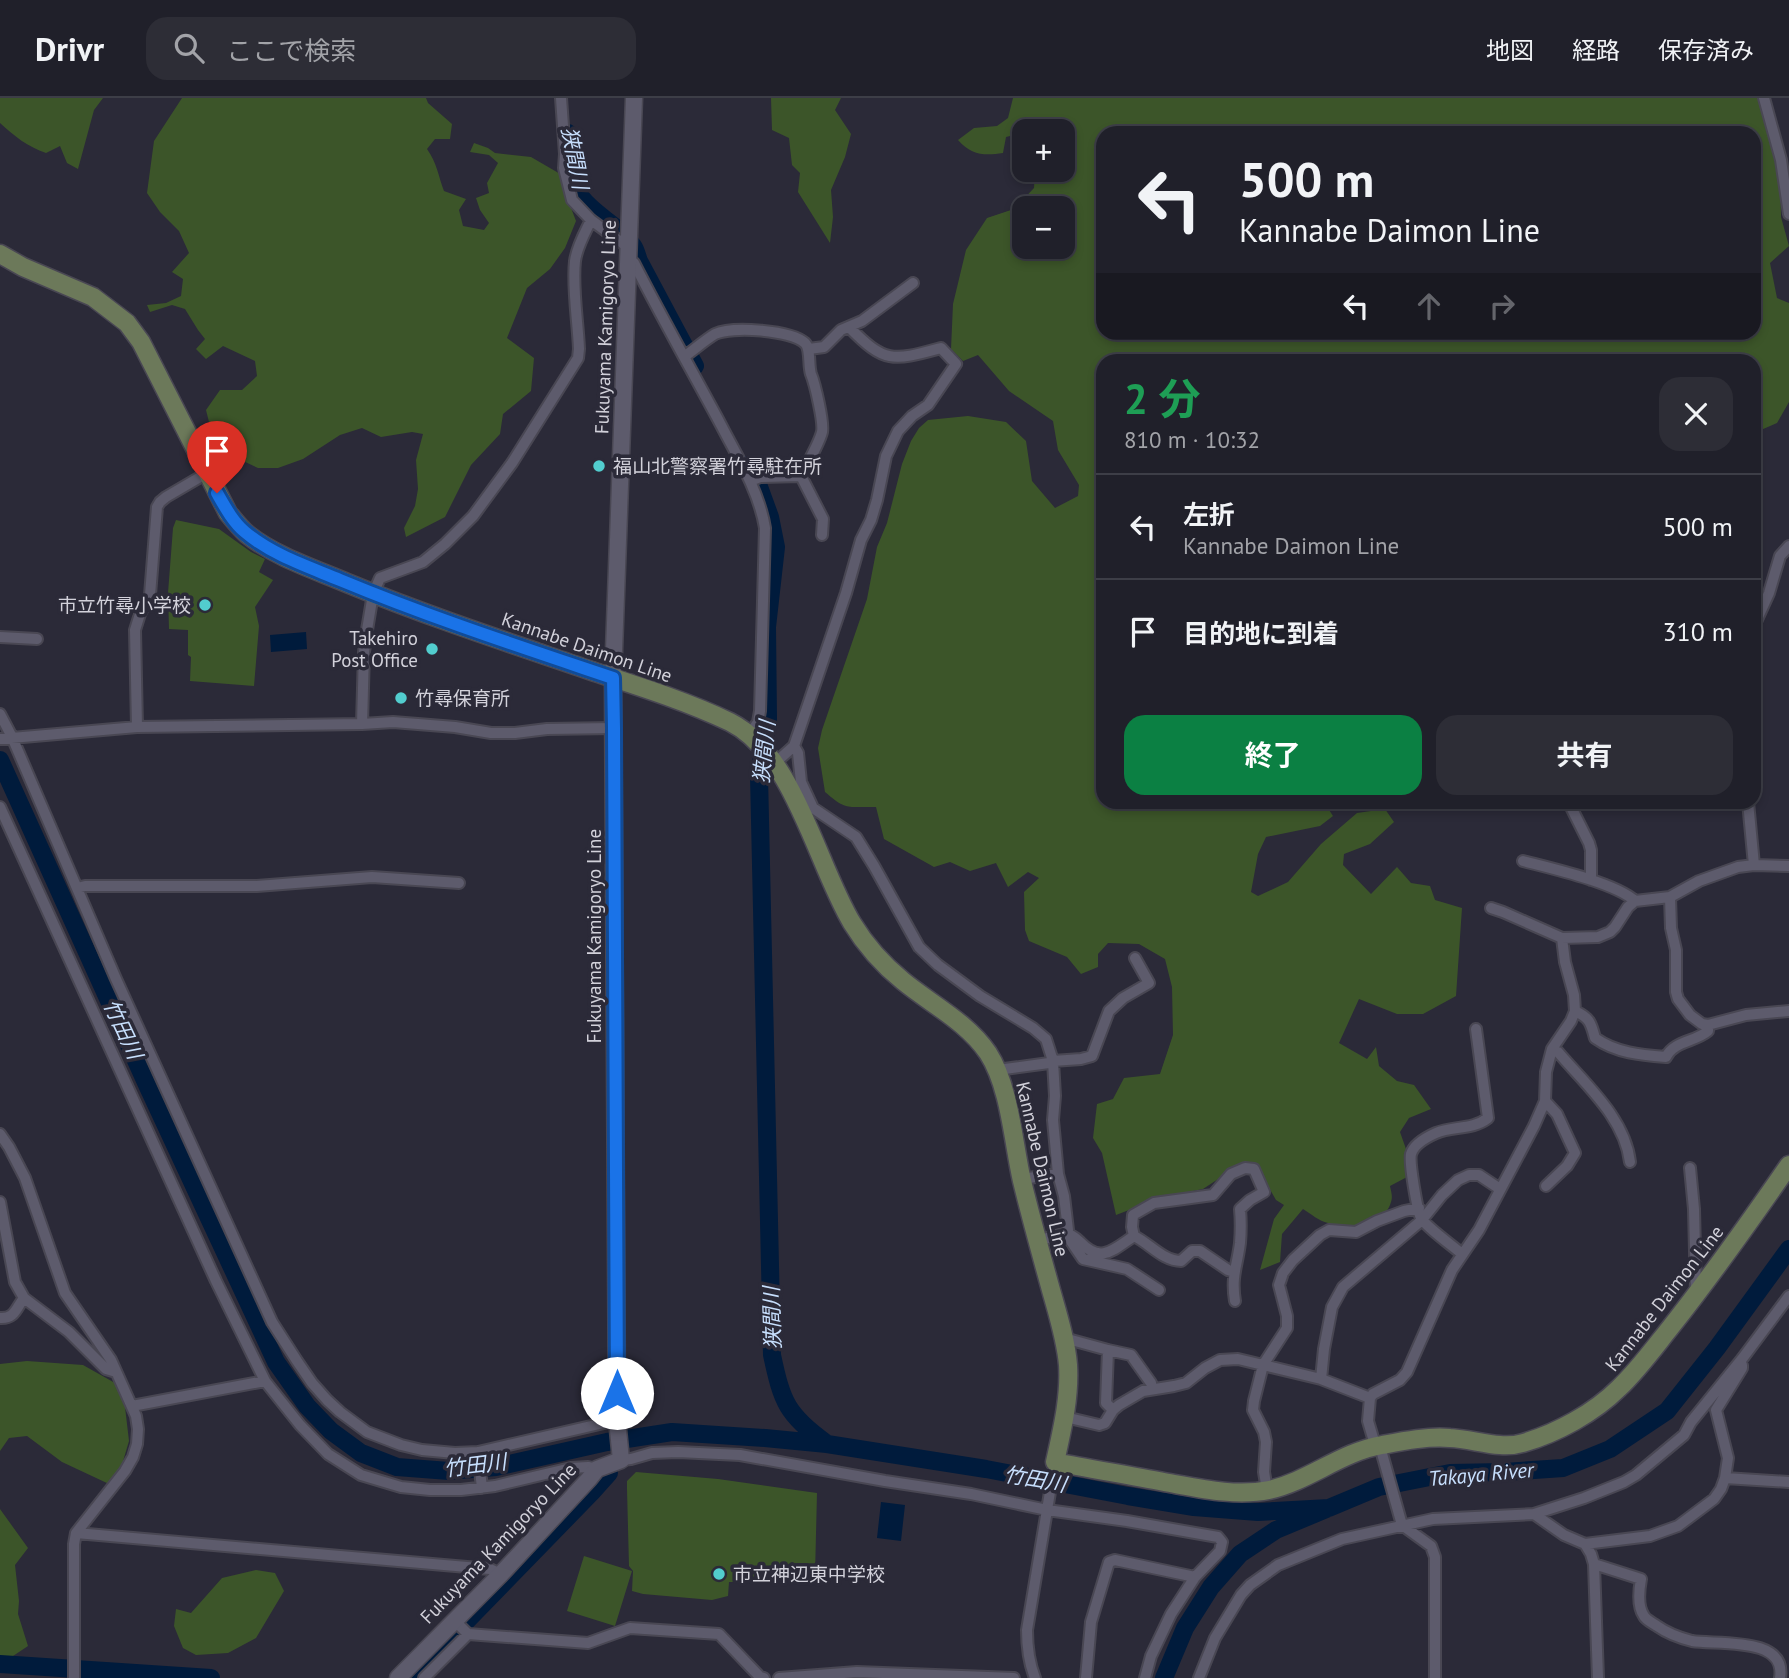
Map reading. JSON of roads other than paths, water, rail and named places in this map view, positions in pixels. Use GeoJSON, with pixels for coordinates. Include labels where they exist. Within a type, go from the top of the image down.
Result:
{"type":"FeatureCollection","features":[{"type":"Feature","properties":{"kind":"main road","name":"Fukuyama Kamigoryo Line"},"geometry":{"type":"LineString","coordinates":[[398,1678],[501,1574],[597,1469],[622,1457],[617,1422],[613,678],[634,98]]}},
{"type":"Feature","properties":{"kind":"main road","name":"Kannabe Daimon Line"},"geometry":{"type":"LineString","coordinates":[[0,254],[23,267],[93,297],[127,323],[141,342],[228,513],[244,531],[278,553],[373,594],[680,701],[731,723],[752,738],[772,760],[799,808],[850,920],[865,943],[904,982],[956,1020],[975,1038],[997,1070],[1004,1091],[1021,1179],[1064,1338],[1069,1387],[1054,1464],[1195,1488],[1251,1492],[1293,1482],[1367,1448],[1440,1437],[1503,1445],[1521,1443],[1556,1430],[1592,1410],[1618,1390],[1637,1370],[1696,1296],[1789,1165]]}},
{"type":"Feature","properties":{"kind":"street"},"geometry":{"type":"LineString","coordinates":[[561,98],[564,168],[572,200],[591,220],[629,248],[634,264],[670,332],[689,353],[755,479],[765,528],[760,711],[752,738]]}},
{"type":"Feature","properties":{"kind":"street"},"geometry":{"type":"LineString","coordinates":[[1764,98],[1781,160],[1789,214]]}},
{"type":"Feature","properties":{"kind":"street"},"geometry":{"type":"LineString","coordinates":[[362,724],[364,652],[373,594],[380,578],[423,562],[473,516],[512,463],[578,358],[575,260],[591,220]]}},
{"type":"Feature","properties":{"kind":"street"},"geometry":{"type":"LineString","coordinates":[[809,349],[824,347],[841,330],[862,321],[913,283]]}},
{"type":"Feature","properties":{"kind":"street"},"geometry":{"type":"LineString","coordinates":[[772,760],[794,746],[846,593],[861,540],[871,520],[886,456],[898,431],[912,416],[928,405],[956,364],[941,348],[907,358],[879,353],[866,345],[849,327]]}},
{"type":"Feature","properties":{"kind":"street"},"geometry":{"type":"LineString","coordinates":[[689,353],[717,333],[734,330],[792,336],[805,343],[809,349],[808,366],[815,384],[823,430],[801,476]]}},
{"type":"Feature","properties":{"kind":"street"},"geometry":{"type":"LineString","coordinates":[[137,727],[135,630],[150,595],[158,507],[166,497],[206,473]]}},
{"type":"Feature","properties":{"kind":"street"},"geometry":{"type":"LineString","coordinates":[[755,479],[801,476]]}},
{"type":"Feature","properties":{"kind":"street"},"geometry":{"type":"LineString","coordinates":[[801,476],[823,519],[822,535]]}},
{"type":"Feature","properties":{"kind":"street"},"geometry":{"type":"LineString","coordinates":[[1761,611],[1780,556],[1789,546]]}},
{"type":"Feature","properties":{"kind":"street"},"geometry":{"type":"LineString","coordinates":[[0,637],[37,639]]}},
{"type":"Feature","properties":{"kind":"street"},"geometry":{"type":"LineString","coordinates":[[0,714],[6,738],[77,888],[272,1322],[312,1383],[340,1412],[367,1432],[422,1450],[478,1453],[617,1422]]}},
{"type":"Feature","properties":{"kind":"street"},"geometry":{"type":"LineString","coordinates":[[6,738],[137,727],[404,723],[491,733],[614,728]]}},
{"type":"Feature","properties":{"kind":"street"},"geometry":{"type":"LineString","coordinates":[[794,746],[802,782],[813,808],[856,837],[919,947],[938,965],[980,996],[1046,1039],[1053,1061],[1053,1120],[1058,1174],[1068,1230],[1066,1234]]}},
{"type":"Feature","properties":{"kind":"street"},"geometry":{"type":"LineString","coordinates":[[0,807],[216,1281],[265,1381],[300,1425],[328,1454],[361,1475],[401,1487],[430,1490],[481,1486],[571,1468],[597,1469]]}},
{"type":"Feature","properties":{"kind":"street"},"geometry":{"type":"LineString","coordinates":[[1572,809],[1591,850],[1591,880]]}},
{"type":"Feature","properties":{"kind":"street"},"geometry":{"type":"LineString","coordinates":[[1749,809],[1754,865]]}},
{"type":"Feature","properties":{"kind":"street"},"geometry":{"type":"LineString","coordinates":[[1522,861],[1591,880],[1626,893],[1635,901]]}},
{"type":"Feature","properties":{"kind":"street"},"geometry":{"type":"LineString","coordinates":[[1491,908],[1562,938],[1589,938],[1603,935],[1615,927],[1635,901],[1670,897],[1720,872],[1754,865],[1789,866]]}},
{"type":"Feature","properties":{"kind":"street"},"geometry":{"type":"LineString","coordinates":[[77,888],[257,886],[372,877],[459,883]]}},
{"type":"Feature","properties":{"kind":"street"},"geometry":{"type":"LineString","coordinates":[[1670,897],[1671,928],[1676,950],[1676,992],[1682,1007],[1690,1015],[1708,1025],[1746,1016],[1789,1011]]}},
{"type":"Feature","properties":{"kind":"street"},"geometry":{"type":"LineString","coordinates":[[1435,1678],[1435,1557],[1431,1546],[1401,1524],[1380,1448],[1373,1438],[1368,1420],[1370,1398],[1400,1380],[1407,1372],[1452,1270],[1479,1230],[1545,1101],[1546,1072],[1552,1049],[1575,1011],[1574,995],[1564,962],[1562,938]]}},
{"type":"Feature","properties":{"kind":"street"},"geometry":{"type":"LineString","coordinates":[[997,1070],[1092,1056],[1109,1011],[1123,998],[1149,983],[1135,958]]}},
{"type":"Feature","properties":{"kind":"street"},"geometry":{"type":"LineString","coordinates":[[1575,1011],[1584,1015],[1591,1023],[1595,1038],[1605,1045],[1639,1055],[1666,1057],[1669,1050],[1678,1045],[1702,1037],[1708,1031],[1708,1025]]}},
{"type":"Feature","properties":{"kind":"street"},"geometry":{"type":"LineString","coordinates":[[1462,1254],[1422,1220],[1410,1155],[1416,1145],[1434,1133],[1471,1126],[1488,1118],[1476,1029]]}},
{"type":"Feature","properties":{"kind":"street"},"geometry":{"type":"LineString","coordinates":[[1552,1049],[1558,1052],[1610,1113],[1628,1147],[1630,1162]]}},
{"type":"Feature","properties":{"kind":"street"},"geometry":{"type":"LineString","coordinates":[[1545,1101],[1557,1114],[1575,1153],[1567,1166],[1546,1186]]}},
{"type":"Feature","properties":{"kind":"street"},"geometry":{"type":"LineString","coordinates":[[0,1133],[25,1178],[65,1293],[111,1360],[136,1416],[138,1429],[133,1457],[125,1471],[76,1533],[74,1677]]}},
{"type":"Feature","properties":{"kind":"street"},"geometry":{"type":"LineString","coordinates":[[1134,1236],[1133,1215],[1140,1210],[1162,1201],[1213,1195],[1231,1174],[1245,1168],[1254,1169],[1264,1192],[1240,1209],[1241,1229],[1233,1287],[1235,1301]]}},
{"type":"Feature","properties":{"kind":"street"},"geometry":{"type":"LineString","coordinates":[[1690,1168],[1696,1296]]}},
{"type":"Feature","properties":{"kind":"street"},"geometry":{"type":"LineString","coordinates":[[1021,1179],[1058,1174]]}},
{"type":"Feature","properties":{"kind":"street"},"geometry":{"type":"LineString","coordinates":[[1321,1378],[1332,1307],[1343,1287],[1422,1220],[1458,1180],[1469,1175],[1479,1175],[1500,1189]]}},
{"type":"Feature","properties":{"kind":"street"},"geometry":{"type":"LineString","coordinates":[[1763,1203],[1789,1181]]}},
{"type":"Feature","properties":{"kind":"street"},"geometry":{"type":"LineString","coordinates":[[0,1202],[15,1282],[24,1298],[69,1332],[106,1369],[116,1372]]}},
{"type":"Feature","properties":{"kind":"street"},"geometry":{"type":"LineString","coordinates":[[1267,1490],[1264,1472],[1266,1442],[1254,1410],[1258,1379],[1263,1365],[1287,1328],[1287,1316],[1279,1285],[1283,1273],[1320,1235],[1329,1230],[1356,1232],[1386,1218],[1419,1208]]}},
{"type":"Feature","properties":{"kind":"street"},"geometry":{"type":"LineString","coordinates":[[1066,1234],[1083,1259],[1127,1269],[1159,1290]]}},
{"type":"Feature","properties":{"kind":"street"},"geometry":{"type":"LineString","coordinates":[[1037,1241],[1066,1234],[1075,1237],[1090,1252],[1104,1254],[1134,1236]]}},
{"type":"Feature","properties":{"kind":"street"},"geometry":{"type":"LineString","coordinates":[[1134,1236],[1170,1259],[1181,1261],[1192,1251],[1200,1251],[1234,1272]]}},
{"type":"Feature","properties":{"kind":"street"},"geometry":{"type":"LineString","coordinates":[[1199,1678],[1215,1638],[1241,1595],[1279,1564],[1353,1536],[1401,1524],[1433,1518],[1534,1514],[1584,1498],[1636,1475],[1684,1435],[1691,1422],[1789,1296]]}},
{"type":"Feature","properties":{"kind":"street"},"geometry":{"type":"LineString","coordinates":[[0,1318],[12,1315],[24,1298]]}},
{"type":"Feature","properties":{"kind":"street"},"geometry":{"type":"LineString","coordinates":[[1064,1338],[1131,1355],[1151,1383],[1152,1389]]}},
{"type":"Feature","properties":{"kind":"street"},"geometry":{"type":"LineString","coordinates":[[1108,1350],[1106,1403],[1113,1410]]}},
{"type":"Feature","properties":{"kind":"street"},"geometry":{"type":"LineString","coordinates":[[1065,1417],[1099,1426],[1105,1423],[1113,1410],[1143,1391],[1186,1383],[1220,1360],[1238,1359],[1321,1378],[1370,1398]]}},
{"type":"Feature","properties":{"kind":"street"},"geometry":{"type":"LineString","coordinates":[[1534,1514],[1564,1535],[1585,1544],[1650,1536],[1678,1526],[1714,1499],[1721,1489],[1728,1458],[1716,1410],[1742,1368],[1742,1359]]}},
{"type":"Feature","properties":{"kind":"street"},"geometry":{"type":"LineString","coordinates":[[132,1406],[265,1381]]}},
{"type":"Feature","properties":{"kind":"street"},"geometry":{"type":"LineString","coordinates":[[622,1457],[631,1460],[652,1453],[711,1452],[740,1455],[1218,1537],[1222,1542],[1220,1551],[1195,1577],[1171,1614],[1151,1656],[1145,1678]]}},
{"type":"Feature","properties":{"kind":"street"},"geometry":{"type":"LineString","coordinates":[[478,1453],[481,1486]]}},
{"type":"Feature","properties":{"kind":"street"},"geometry":{"type":"LineString","coordinates":[[1032,1677],[1027,1630],[1054,1464]]}},
{"type":"Feature","properties":{"kind":"street"},"geometry":{"type":"LineString","coordinates":[[1725,1478],[1789,1482]]}},
{"type":"Feature","properties":{"kind":"street"},"geometry":{"type":"LineString","coordinates":[[76,1533],[490,1569],[501,1574]]}},
{"type":"Feature","properties":{"kind":"street"},"geometry":{"type":"LineString","coordinates":[[1585,1544],[1594,1564],[1598,1678]]}},
{"type":"Feature","properties":{"kind":"street"},"geometry":{"type":"LineString","coordinates":[[1086,1678],[1091,1622],[1109,1562],[1115,1560],[1195,1577]]}},
{"type":"Feature","properties":{"kind":"street"},"geometry":{"type":"LineString","coordinates":[[1594,1564],[1641,1579],[1639,1603],[1644,1617],[1663,1630],[1694,1641],[1736,1644],[1771,1652],[1784,1671]]}},
{"type":"Feature","properties":{"kind":"street"},"geometry":{"type":"LineString","coordinates":[[455,1622],[467,1633],[587,1643],[630,1628],[719,1634],[764,1678]]}},
{"type":"Feature","properties":{"kind":"street"},"geometry":{"type":"LineString","coordinates":[[424,1678],[467,1633]]}},
{"type":"Feature","properties":{"kind":"street"},"geometry":{"type":"LineString","coordinates":[[779,1678],[857,1672],[1014,1678]]}},
{"type":"Feature","properties":{"kind":"water"},"geometry":{"type":"Polygon","coordinates":[[[306,632],[307,649],[271,652],[270,635],[306,632]]]}},
{"type":"Feature","properties":{"kind":"water"},"geometry":{"type":"Polygon","coordinates":[[[881,1502],[905,1505],[901,1541],[877,1538],[881,1502]]]}},
{"type":"Feature","properties":{"kind":"waterway","name":"狭間川"},"geometry":{"type":"LineString","coordinates":[[568,133],[575,184],[581,197],[633,246],[695,366]]}},
{"type":"Feature","properties":{"kind":"waterway","name":"狭間川"},"geometry":{"type":"LineString","coordinates":[[747,465],[758,484],[770,517],[776,547],[767,627],[768,719],[759,775],[772,1355],[779,1385],[788,1406],[803,1424],[826,1443]]}},
{"type":"Feature","properties":{"kind":"waterway","name":"竹田川"},"geometry":{"type":"LineString","coordinates":[[0,760],[276,1362],[307,1406],[331,1431],[361,1453],[397,1467],[449,1471],[496,1467],[607,1442],[672,1432],[827,1444],[986,1469],[1194,1507],[1258,1512],[1329,1508]]}},
{"type":"Feature","properties":{"kind":"waterway","name":"Takaya River"},"geometry":{"type":"LineString","coordinates":[[1164,1678],[1185,1628],[1211,1587],[1240,1554],[1276,1530],[1379,1487],[1450,1473],[1563,1468],[1610,1449],[1667,1411],[1789,1249]]}},
{"type":"Feature","properties":{"kind":"waterway"},"geometry":{"type":"LineString","coordinates":[[411,1678],[609,1473]]}},
{"type":"Feature","properties":{"kind":"waterway"},"geometry":{"type":"LineString","coordinates":[[0,1664],[211,1678]]}},
{"type":"Feature","properties":{"kind":"place","name":"福山北警察署竹尋駐在所"},"geometry":{"type":"Point","coordinates":[599,466]}},
{"type":"Feature","properties":{"kind":"place","name":"市立竹尋小学校"},"geometry":{"type":"Point","coordinates":[205,605]}},
{"type":"Feature","properties":{"kind":"place","name":"Takehiro Post Office"},"geometry":{"type":"Point","coordinates":[432,649]}},
{"type":"Feature","properties":{"kind":"place","name":"竹尋保育所"},"geometry":{"type":"Point","coordinates":[401,698]}},
{"type":"Feature","properties":{"kind":"place","name":"市立神辺東中学校"},"geometry":{"type":"Point","coordinates":[719,1574]}}]}
